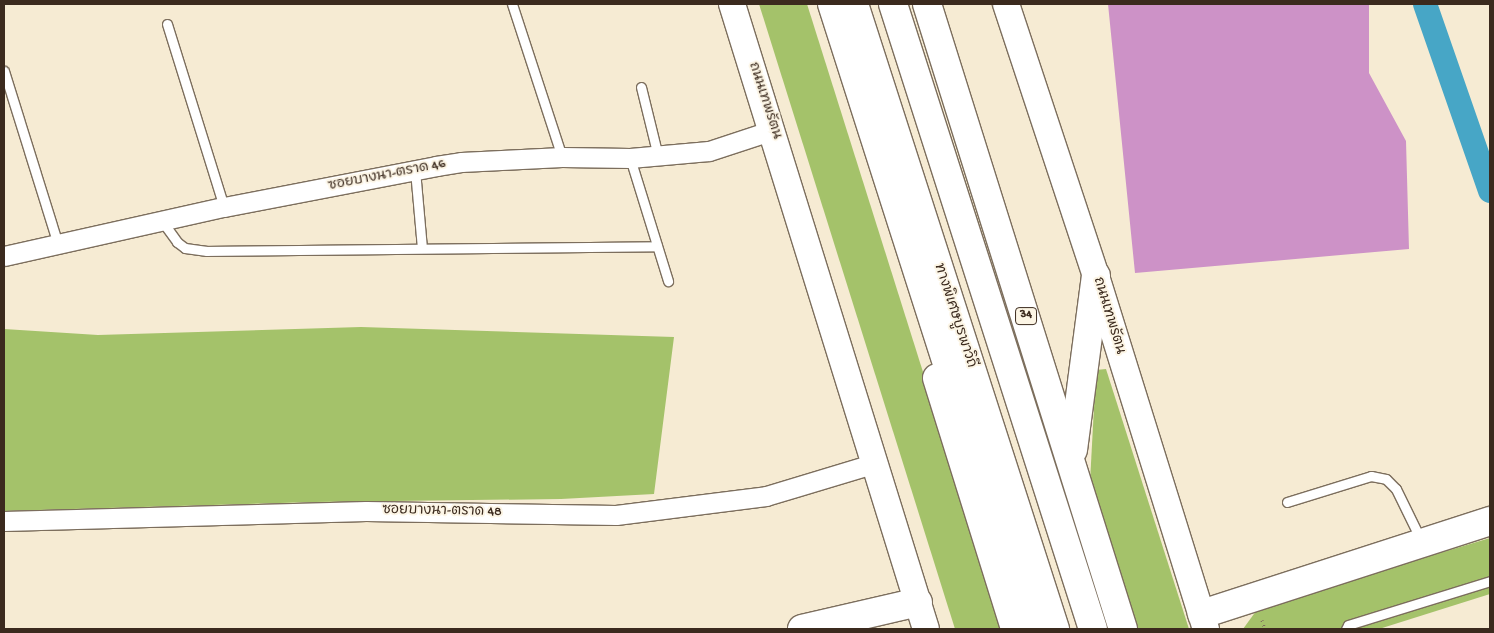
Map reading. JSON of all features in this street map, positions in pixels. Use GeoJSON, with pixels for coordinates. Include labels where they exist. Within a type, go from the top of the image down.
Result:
{"type":"FeatureCollection","features":[{"type":"Feature","properties":{"kind":"main road","name":"ถนนเทพรัตน"},"geometry":{"type":"LineString","coordinates":[[732,4],[773,130],[926,629]]}},
{"type":"Feature","properties":{"kind":"main road"},"geometry":{"type":"LineString","coordinates":[[822,4],[1015,629]]}},
{"type":"Feature","properties":{"kind":"main road"},"geometry":{"type":"LineString","coordinates":[[832,4],[1032,629]]}},
{"type":"Feature","properties":{"kind":"main road","name":"ทางพิเศษบูรพาวิถี"},"geometry":{"type":"LineString","coordinates":[[854,4],[1055,629]]}},
{"type":"Feature","properties":{"kind":"main road"},"geometry":{"type":"LineString","coordinates":[[893,4],[1093,629]]}},
{"type":"Feature","properties":{"kind":"main road","name":"34"},"geometry":{"type":"LineString","coordinates":[[926,4],[1072,459],[1123,629]]}},
{"type":"Feature","properties":{"kind":"main road","name":"ถนนเทพรัตน"},"geometry":{"type":"LineString","coordinates":[[1006,4],[1096,276],[1204,622]]}},
{"type":"Feature","properties":{"kind":"main road"},"geometry":{"type":"LineString","coordinates":[[1072,459],[1096,276]]}},
{"type":"Feature","properties":{"kind":"main road"},"geometry":{"type":"LineString","coordinates":[[1204,622],[1422,543],[1490,521]]}},
{"type":"Feature","properties":{"kind":"main road"},"geometry":{"type":"LineString","coordinates":[[802,629],[918,602]]}},
{"type":"Feature","properties":{"kind":"street","name":"ซอยบางนา-ตราด 46"},"geometry":{"type":"LineString","coordinates":[[4,256],[224,207],[461,162],[562,157],[630,158],[709,151],[773,130]]}},
{"type":"Feature","properties":{"kind":"street","name":"ซอยบางนา-ตราด 48"},"geometry":{"type":"LineString","coordinates":[[4,521],[366,511],[616,515],[766,496],[875,463]]}},
{"type":"Feature","properties":{"kind":"lane"},"geometry":{"type":"LineString","coordinates":[[512,4],[562,157]]}},
{"type":"Feature","properties":{"kind":"lane"},"geometry":{"type":"LineString","coordinates":[[167,24],[224,207]]}},
{"type":"Feature","properties":{"kind":"lane"},"geometry":{"type":"LineString","coordinates":[[4,71],[58,244]]}},
{"type":"Feature","properties":{"kind":"lane"},"geometry":{"type":"LineString","coordinates":[[641,87],[658,156]]}},
{"type":"Feature","properties":{"kind":"lane"},"geometry":{"type":"LineString","coordinates":[[630,158],[668,281]]}},
{"type":"Feature","properties":{"kind":"lane"},"geometry":{"type":"LineString","coordinates":[[416,170],[422,248]]}},
{"type":"Feature","properties":{"kind":"lane"},"geometry":{"type":"LineString","coordinates":[[162,221],[176,242],[185,248],[207,251],[657,246]]}},
{"type":"Feature","properties":{"kind":"lane"},"geometry":{"type":"LineString","coordinates":[[1287,502],[1371,476],[1386,479],[1396,489],[1422,543]]}},
{"type":"Feature","properties":{"kind":"lane"},"geometry":{"type":"LineString","coordinates":[[1346,629],[1348,626],[1490,581]]}},
{"type":"Feature","properties":{"kind":"green space"},"geometry":{"type":"Polygon","coordinates":[[[759,4],[807,4],[1004,629],[955,629],[759,4]]]}},
{"type":"Feature","properties":{"kind":"green space"},"geometry":{"type":"Polygon","coordinates":[[[361,327],[674,337],[654,494],[561,499],[315,502],[4,511],[4,329],[98,335],[361,327]]]}},
{"type":"Feature","properties":{"kind":"green space"},"geometry":{"type":"Polygon","coordinates":[[[1106,369],[1189,629],[1134,629],[1090,482],[1096,370],[1106,369]]]}},
{"type":"Feature","properties":{"kind":"green space"},"geometry":{"type":"Polygon","coordinates":[[[1490,538],[1490,594],[1379,629],[1243,629],[1259,607],[1490,538]]]}},
{"type":"Feature","properties":{"kind":"building"},"geometry":{"type":"Polygon","coordinates":[[[1108,4],[1369,4],[1369,73],[1406,141],[1409,249],[1135,273],[1108,4]]]}},
{"type":"Feature","properties":{"kind":"waterway"},"geometry":{"type":"LineString","coordinates":[[1425,4],[1490,191]]}}]}
